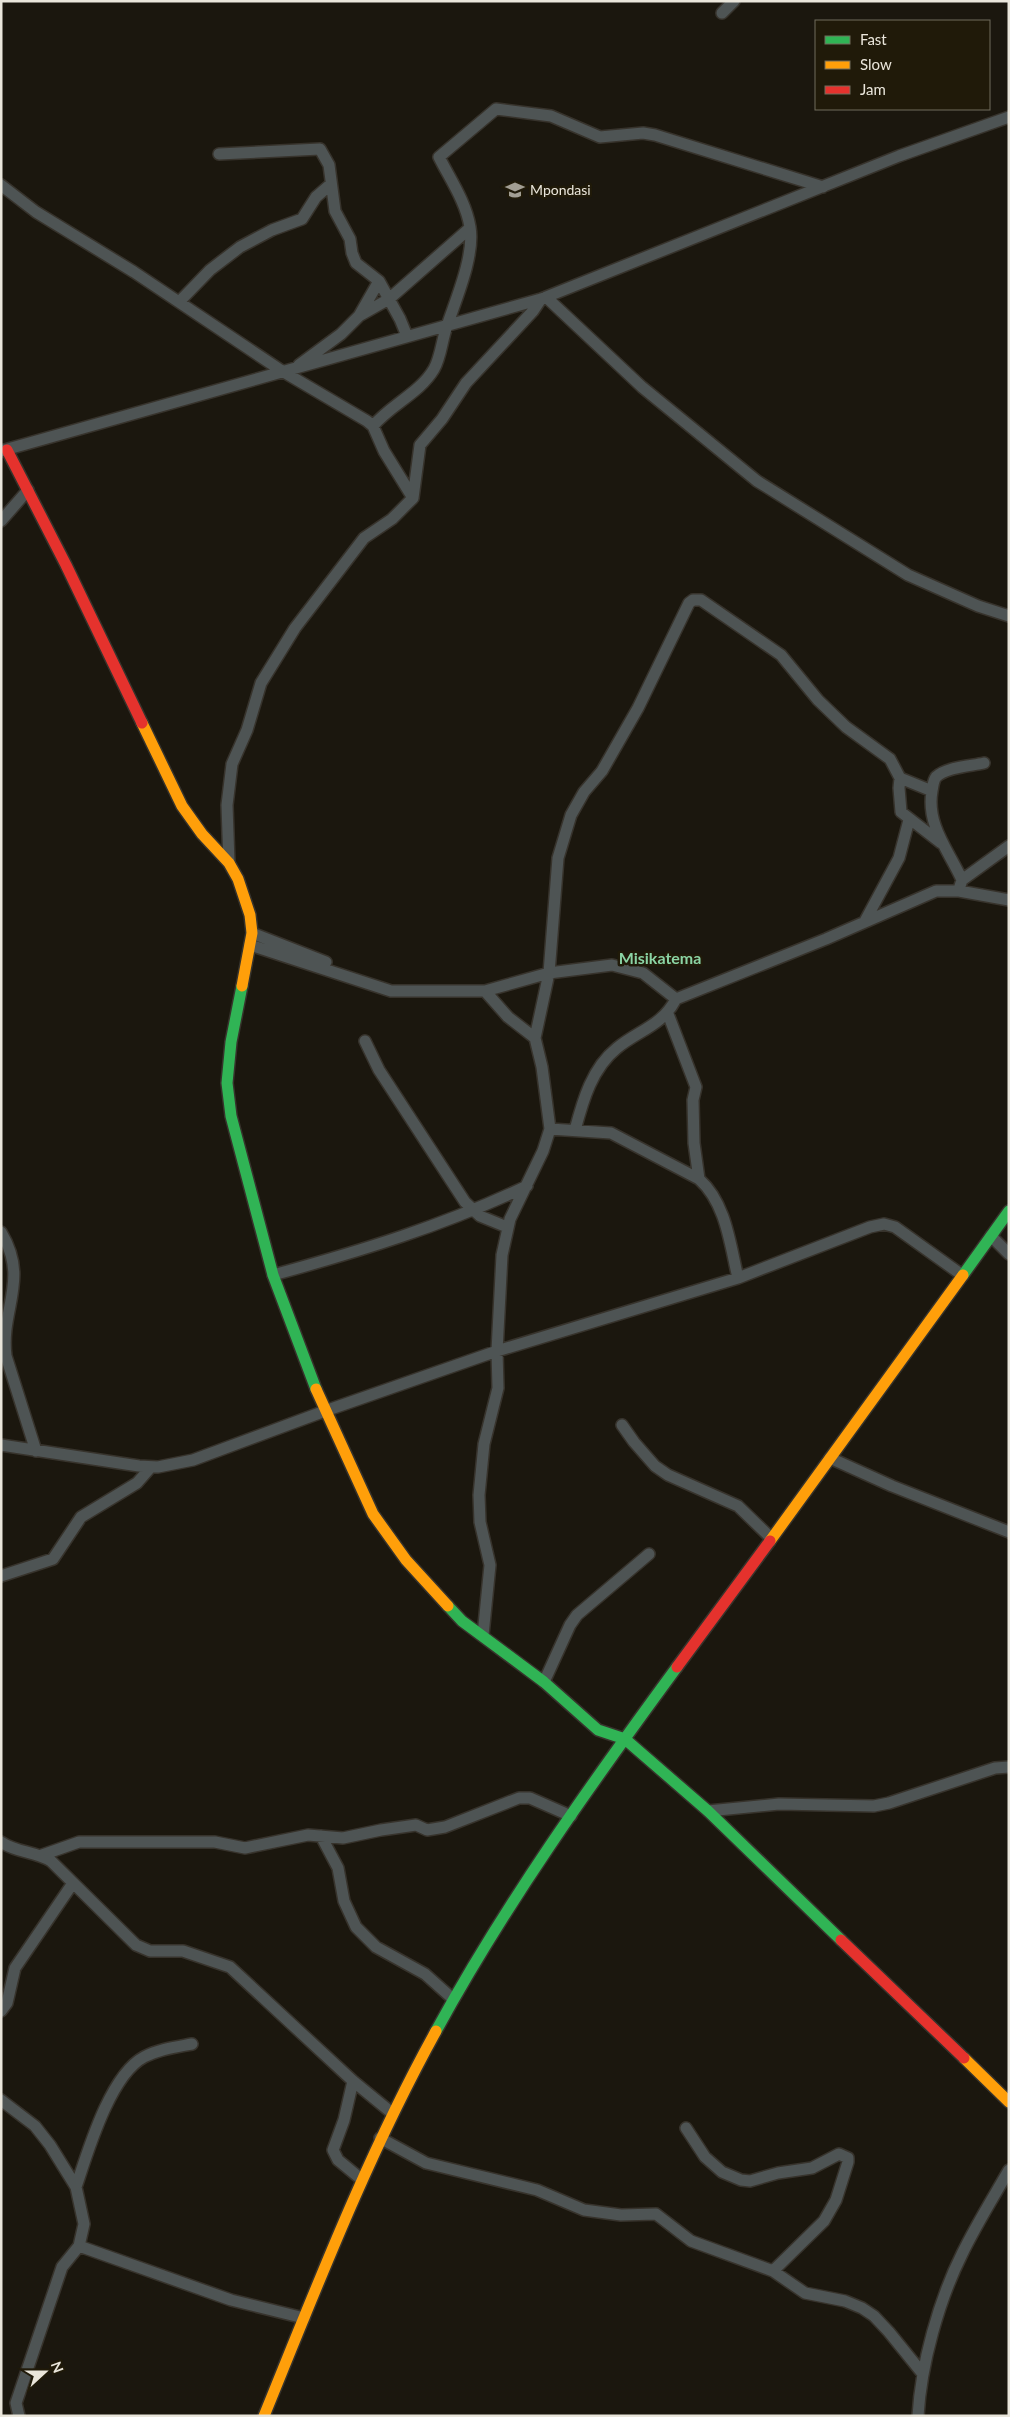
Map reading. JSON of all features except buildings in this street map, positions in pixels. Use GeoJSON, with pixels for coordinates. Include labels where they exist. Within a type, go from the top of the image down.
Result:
{"type":"FeatureCollection","features":[{"type":"Feature","properties":{"kind":"main road"},"geometry":{"type":"LineString","coordinates":[[4,450],[28,490],[182,806],[202,834],[229,863],[247,902],[252,933],[231,1042],[228,1098],[235,1134],[273,1275],[325,1411],[360,1489],[388,1536],[432,1590],[462,1620],[544,1682],[598,1730],[605,1734],[625,1739],[708,1811],[1009,2102]]}},
{"type":"Feature","properties":{"kind":"main road"},"geometry":{"type":"LineString","coordinates":[[264,2416],[361,2178],[392,2113],[453,1999],[492,1933],[570,1816],[625,1739],[1009,1211]]}},
{"type":"Feature","properties":{"kind":"street"},"geometry":{"type":"LineString","coordinates":[[722,12],[734,1]]}},
{"type":"Feature","properties":{"kind":"street"},"geometry":{"type":"LineString","coordinates":[[373,426],[425,380],[435,368],[464,275],[470,228],[461,199],[439,157],[496,109],[551,116],[600,137],[643,133],[655,135],[823,187]]}},
{"type":"Feature","properties":{"kind":"street"},"geometry":{"type":"LineString","coordinates":[[4,450],[544,298],[899,156],[1009,117]]}},
{"type":"Feature","properties":{"kind":"street"},"geometry":{"type":"LineString","coordinates":[[219,154],[320,149],[329,165],[335,211],[350,239],[356,263],[379,281],[407,336]]}},
{"type":"Feature","properties":{"kind":"street"},"geometry":{"type":"LineString","coordinates":[[179,302],[203,276],[240,247],[264,234],[302,219],[316,197],[331,184]]}},
{"type":"Feature","properties":{"kind":"street"},"geometry":{"type":"LineString","coordinates":[[1,185],[36,212],[179,302],[282,371],[339,403],[373,426],[384,451],[413,498]]}},
{"type":"Feature","properties":{"kind":"street"},"geometry":{"type":"LineString","coordinates":[[297,367],[307,357],[340,334],[359,316],[389,299],[470,228]]}},
{"type":"Feature","properties":{"kind":"street"},"geometry":{"type":"LineString","coordinates":[[359,316],[379,281]]}},
{"type":"Feature","properties":{"kind":"street"},"geometry":{"type":"LineString","coordinates":[[229,863],[227,805],[232,764],[247,730],[261,683],[295,628],[364,538],[392,519],[413,498],[420,445],[442,419],[466,383],[544,298]]}},
{"type":"Feature","properties":{"kind":"street"},"geometry":{"type":"LineString","coordinates":[[544,298],[642,387],[757,481],[908,575],[969,603],[1009,616]]}},
{"type":"Feature","properties":{"kind":"street"},"geometry":{"type":"LineString","coordinates":[[1,521],[28,490]]}},
{"type":"Feature","properties":{"kind":"street"},"geometry":{"type":"LineString","coordinates":[[482,1635],[490,1565],[480,1522],[479,1495],[484,1444],[498,1388],[497,1351],[502,1255],[507,1227],[527,1186],[550,1130],[542,1067],[535,1038],[549,973],[558,858],[571,815],[584,792],[602,771],[638,708],[689,603],[693,600],[701,600],[781,655],[818,700],[846,727],[890,759],[900,778],[899,808],[909,820],[941,843]]}},
{"type":"Feature","properties":{"kind":"street"},"geometry":{"type":"LineString","coordinates":[[961,885],[950,855],[941,843],[931,816],[933,782],[941,773],[984,763]]}},
{"type":"Feature","properties":{"kind":"street"},"geometry":{"type":"LineString","coordinates":[[900,778],[932,791]]}},
{"type":"Feature","properties":{"kind":"street"},"geometry":{"type":"LineString","coordinates":[[865,921],[899,858],[909,820]]}},
{"type":"Feature","properties":{"kind":"street"},"geometry":{"type":"LineString","coordinates":[[575,1130],[586,1090],[603,1063],[615,1049],[668,1014],[676,999],[936,891],[961,885],[1009,846]]}},
{"type":"Feature","properties":{"kind":"street"},"geometry":{"type":"LineString","coordinates":[[961,885],[1009,900]]}},
{"type":"Feature","properties":{"kind":"street"},"geometry":{"type":"LineString","coordinates":[[252,933],[324,961],[362,983],[391,991],[485,991],[549,973],[612,965],[642,973],[676,999]]}},
{"type":"Feature","properties":{"kind":"street"},"geometry":{"type":"LineString","coordinates":[[250,946],[344,974]]}},
{"type":"Feature","properties":{"kind":"street"},"geometry":{"type":"LineString","coordinates":[[485,991],[516,1024],[535,1038]]}},
{"type":"Feature","properties":{"kind":"street"},"geometry":{"type":"LineString","coordinates":[[668,1014],[696,1087],[693,1100],[694,1143],[699,1179]]}},
{"type":"Feature","properties":{"kind":"street"},"geometry":{"type":"LineString","coordinates":[[365,1042],[379,1070],[458,1192],[473,1210],[484,1218],[507,1227]]}},
{"type":"Feature","properties":{"kind":"street"},"geometry":{"type":"LineString","coordinates":[[550,1130],[612,1133],[699,1179],[709,1188],[717,1201],[738,1278]]}},
{"type":"Feature","properties":{"kind":"street"},"geometry":{"type":"LineString","coordinates":[[273,1275],[373,1248],[473,1210],[527,1186]]}},
{"type":"Feature","properties":{"kind":"street"},"geometry":{"type":"LineString","coordinates":[[1,1445],[151,1467],[175,1465],[497,1351],[738,1278],[870,1227],[884,1224],[903,1231],[962,1275]]}},
{"type":"Feature","properties":{"kind":"street"},"geometry":{"type":"LineString","coordinates":[[1,1232],[12,1254],[15,1268],[14,1294],[5,1344],[6,1356],[36,1451]]}},
{"type":"Feature","properties":{"kind":"street"},"geometry":{"type":"LineString","coordinates":[[991,1236],[1009,1254]]}},
{"type":"Feature","properties":{"kind":"street"},"geometry":{"type":"LineString","coordinates":[[622,1424],[634,1442],[655,1466],[668,1475],[738,1506],[771,1538]]}},
{"type":"Feature","properties":{"kind":"street"},"geometry":{"type":"LineString","coordinates":[[830,1458],[892,1486],[1009,1532]]}},
{"type":"Feature","properties":{"kind":"street"},"geometry":{"type":"LineString","coordinates":[[1,1576],[53,1559],[81,1517],[137,1483],[151,1467]]}},
{"type":"Feature","properties":{"kind":"street"},"geometry":{"type":"LineString","coordinates":[[544,1682],[570,1624],[577,1615],[649,1554]]}},
{"type":"Feature","properties":{"kind":"street"},"geometry":{"type":"LineString","coordinates":[[708,1811],[779,1804],[881,1805],[995,1768],[1009,1767]]}},
{"type":"Feature","properties":{"kind":"street"},"geometry":{"type":"LineString","coordinates":[[42,1855],[79,1842],[215,1842],[245,1848],[308,1835],[349,1838],[416,1825],[427,1830],[445,1827],[519,1798],[530,1798],[570,1816]]}},
{"type":"Feature","properties":{"kind":"street"},"geometry":{"type":"LineString","coordinates":[[322,1836],[338,1868],[344,1902],[356,1927],[376,1947],[425,1974],[453,1999]]}},
{"type":"Feature","properties":{"kind":"street"},"geometry":{"type":"LineString","coordinates":[[1,1842],[15,1850],[42,1855],[57,1865],[136,1945],[150,1951],[183,1951],[230,1967],[353,2081],[392,2113]]}},
{"type":"Feature","properties":{"kind":"street"},"geometry":{"type":"LineString","coordinates":[[1,2011],[7,2003],[15,1968],[73,1883]]}},
{"type":"Feature","properties":{"kind":"street"},"geometry":{"type":"LineString","coordinates":[[76,2187],[96,2127],[111,2095],[130,2069],[142,2058],[158,2050],[192,2044]]}},
{"type":"Feature","properties":{"kind":"street"},"geometry":{"type":"LineString","coordinates":[[353,2081],[344,2120],[333,2150],[338,2160],[361,2178]]}},
{"type":"Feature","properties":{"kind":"street"},"geometry":{"type":"LineString","coordinates":[[1,2100],[35,2126],[50,2144],[76,2187],[84,2224],[79,2246],[62,2267],[16,2403],[19,2416]]}},
{"type":"Feature","properties":{"kind":"street"},"geometry":{"type":"LineString","coordinates":[[686,2128],[706,2157],[722,2172],[741,2180],[812,2168],[839,2154],[848,2158],[836,2200],[824,2221],[773,2271]]}},
{"type":"Feature","properties":{"kind":"street"},"geometry":{"type":"LineString","coordinates":[[380,2138],[426,2163],[537,2190],[584,2210],[621,2215],[656,2214],[691,2241],[773,2271],[805,2293],[845,2301],[868,2312],[889,2332],[923,2374]]}},
{"type":"Feature","properties":{"kind":"street"},"geometry":{"type":"LineString","coordinates":[[918,2416],[923,2374],[951,2278],[962,2253],[1009,2170]]}},
{"type":"Feature","properties":{"kind":"street"},"geometry":{"type":"LineString","coordinates":[[79,2246],[231,2300],[304,2318]]}},
{"type":"Feature","properties":{"kind":"traffic: fast"},"geometry":{"type":"LineString","coordinates":[[242,986],[231,1042],[227,1083],[231,1116],[273,1275],[316,1389]]}},
{"type":"Feature","properties":{"kind":"traffic: fast"},"geometry":{"type":"LineString","coordinates":[[963,1275],[1009,1211]]}},
{"type":"Feature","properties":{"kind":"traffic: fast"},"geometry":{"type":"LineString","coordinates":[[448,1606],[462,1621],[544,1682],[598,1730],[625,1739],[708,1811],[841,1940]]}},
{"type":"Feature","properties":{"kind":"traffic: fast"},"geometry":{"type":"LineString","coordinates":[[436,2031],[520,1890],[581,1800],[677,1667]]}},
{"type":"Feature","properties":{"kind":"traffic: slow"},"geometry":{"type":"LineString","coordinates":[[142,723],[182,806],[202,834],[229,863],[238,879],[250,915],[252,933],[242,986]]}},
{"type":"Feature","properties":{"kind":"traffic: slow"},"geometry":{"type":"LineString","coordinates":[[770,1541],[963,1275]]}},
{"type":"Feature","properties":{"kind":"traffic: slow"},"geometry":{"type":"LineString","coordinates":[[316,1389],[373,1514],[406,1560],[448,1606]]}},
{"type":"Feature","properties":{"kind":"traffic: slow"},"geometry":{"type":"LineString","coordinates":[[264,2416],[344,2221],[388,2125],[436,2031]]}},
{"type":"Feature","properties":{"kind":"traffic: slow"},"geometry":{"type":"LineString","coordinates":[[964,2058],[1009,2102]]}},
{"type":"Feature","properties":{"kind":"traffic: jam"},"geometry":{"type":"LineString","coordinates":[[7,450],[66,565],[142,723]]}},
{"type":"Feature","properties":{"kind":"traffic: jam"},"geometry":{"type":"LineString","coordinates":[[677,1667],[770,1541]]}},
{"type":"Feature","properties":{"kind":"traffic: jam"},"geometry":{"type":"LineString","coordinates":[[841,1940],[964,2058]]}},
{"type":"Feature","properties":{"kind":"place","name":"Mpondasi"},"geometry":{"type":"Point","coordinates":[515,190]}},
{"type":"Feature","properties":{"kind":"district","name":"Misikatema"},"geometry":{"type":"Point","coordinates":[660,958]}}]}
